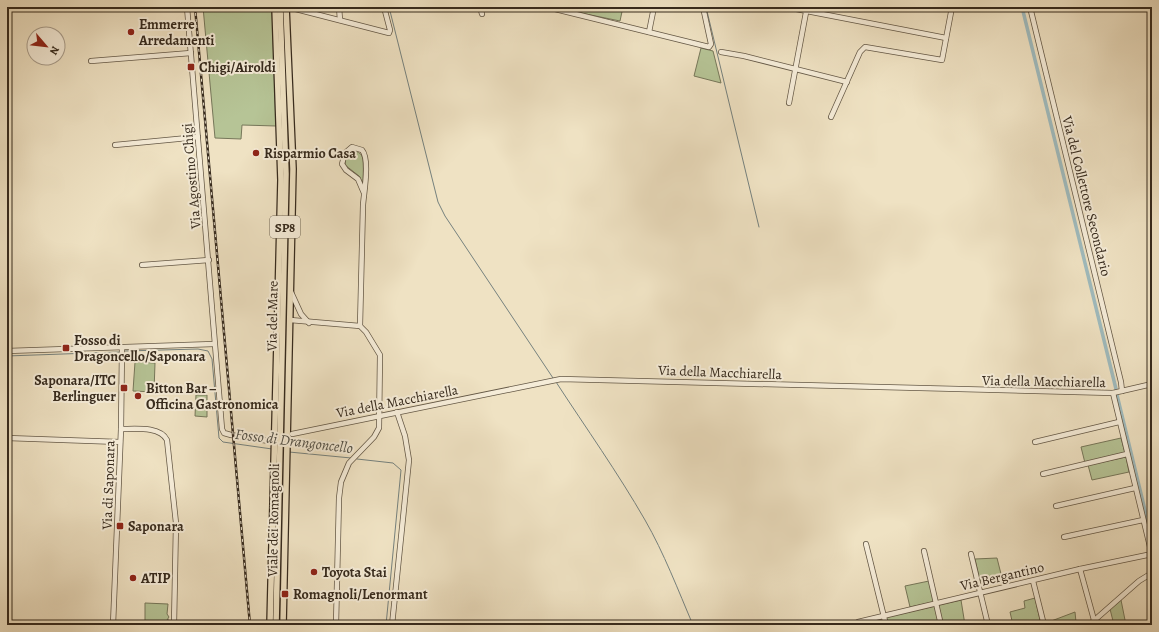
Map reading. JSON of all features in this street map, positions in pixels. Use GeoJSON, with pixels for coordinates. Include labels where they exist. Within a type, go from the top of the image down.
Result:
{"type":"FeatureCollection","features":[{"type":"Feature","properties":{"kind":"main road"},"geometry":{"type":"LineString","coordinates":[[270,625],[281,458],[275,442],[281,175],[275,7]]}},
{"type":"Feature","properties":{"kind":"main road","name":"Via del Mare"},"geometry":{"type":"LineString","coordinates":[[276,625],[281,458],[284,448],[286,165],[280,7]]}},
{"type":"Feature","properties":{"kind":"main road","name":"Viale dei Romagnoli"},"geometry":{"type":"LineString","coordinates":[[284,448],[291,291],[293,166],[287,7]]}},
{"type":"Feature","properties":{"kind":"main road","name":"Viale dei Romagnoli"},"geometry":{"type":"LineString","coordinates":[[281,458],[283,625]]}},
{"type":"Feature","properties":{"kind":"street","name":"Via Agostino Chigi"},"geometry":{"type":"LineString","coordinates":[[187,7],[210,260],[214,344],[223,432],[237,436],[275,442]]}},
{"type":"Feature","properties":{"kind":"street"},"geometry":{"type":"LineString","coordinates":[[287,7],[389,33],[384,7]]}},
{"type":"Feature","properties":{"kind":"street"},"geometry":{"type":"LineString","coordinates":[[339,7],[340,20]]}},
{"type":"Feature","properties":{"kind":"street"},"geometry":{"type":"LineString","coordinates":[[480,7],[482,14]]}},
{"type":"Feature","properties":{"kind":"street"},"geometry":{"type":"LineString","coordinates":[[547,7],[564,9],[705,47],[710,46],[703,7]]}},
{"type":"Feature","properties":{"kind":"street"},"geometry":{"type":"LineString","coordinates":[[649,32],[654,7]]}},
{"type":"Feature","properties":{"kind":"street"},"geometry":{"type":"LineString","coordinates":[[786,7],[807,9],[946,38]]}},
{"type":"Feature","properties":{"kind":"street"},"geometry":{"type":"LineString","coordinates":[[831,117],[860,52],[865,47],[941,60],[952,7]]}},
{"type":"Feature","properties":{"kind":"street","name":"Via del Collettore Secondario"},"geometry":{"type":"LineString","coordinates":[[1030,7],[1122,391]]}},
{"type":"Feature","properties":{"kind":"street"},"geometry":{"type":"LineString","coordinates":[[789,103],[807,9]]}},
{"type":"Feature","properties":{"kind":"street"},"geometry":{"type":"LineString","coordinates":[[721,52],[847,82]]}},
{"type":"Feature","properties":{"kind":"street"},"geometry":{"type":"LineString","coordinates":[[91,61],[191,53]]}},
{"type":"Feature","properties":{"kind":"street"},"geometry":{"type":"LineString","coordinates":[[115,145],[198,137]]}},
{"type":"Feature","properties":{"kind":"street"},"geometry":{"type":"LineString","coordinates":[[360,326],[366,155],[361,149],[353,147],[344,152],[342,164],[346,170],[358,179],[364,193]]}},
{"type":"Feature","properties":{"kind":"street"},"geometry":{"type":"LineString","coordinates":[[142,265],[210,260]]}},
{"type":"Feature","properties":{"kind":"street"},"geometry":{"type":"LineString","coordinates":[[291,291],[301,314],[309,323]]}},
{"type":"Feature","properties":{"kind":"street"},"geometry":{"type":"LineString","coordinates":[[290,320],[309,323],[360,326],[366,332],[380,355],[380,427],[377,434],[348,464],[342,478],[339,493],[336,625]]}},
{"type":"Feature","properties":{"kind":"street"},"geometry":{"type":"LineString","coordinates":[[7,351],[214,344]]}},
{"type":"Feature","properties":{"kind":"street","name":"Via di Saponara"},"geometry":{"type":"LineString","coordinates":[[113,625],[121,429],[122,348]]}},
{"type":"Feature","properties":{"kind":"street","name":"Via della Macchiarella"},"geometry":{"type":"LineString","coordinates":[[292,434],[562,379],[1113,393],[1152,384]]}},
{"type":"Feature","properties":{"kind":"street"},"geometry":{"type":"LineString","coordinates":[[1113,393],[1152,554]]}},
{"type":"Feature","properties":{"kind":"street"},"geometry":{"type":"LineString","coordinates":[[392,625],[409,460],[406,442],[397,412]]}},
{"type":"Feature","properties":{"kind":"street"},"geometry":{"type":"LineString","coordinates":[[1035,442],[1119,422]]}},
{"type":"Feature","properties":{"kind":"street"},"geometry":{"type":"LineString","coordinates":[[121,429],[156,432],[162,434],[167,440],[176,514],[174,625]]}},
{"type":"Feature","properties":{"kind":"street"},"geometry":{"type":"LineString","coordinates":[[7,438],[120,442]]}},
{"type":"Feature","properties":{"kind":"street"},"geometry":{"type":"LineString","coordinates":[[1043,474],[1128,454]]}},
{"type":"Feature","properties":{"kind":"street"},"geometry":{"type":"LineString","coordinates":[[1056,506],[1135,488]]}},
{"type":"Feature","properties":{"kind":"street"},"geometry":{"type":"LineString","coordinates":[[1064,537],[1143,520]]}},
{"type":"Feature","properties":{"kind":"street"},"geometry":{"type":"LineString","coordinates":[[866,544],[886,625]]}},
{"type":"Feature","properties":{"kind":"street"},"geometry":{"type":"LineString","coordinates":[[924,551],[941,625]]}},
{"type":"Feature","properties":{"kind":"street"},"geometry":{"type":"LineString","coordinates":[[971,554],[988,625]]}},
{"type":"Feature","properties":{"kind":"street","name":"Via Bergantino"},"geometry":{"type":"LineString","coordinates":[[858,622],[1080,569],[1152,554]]}},
{"type":"Feature","properties":{"kind":"street"},"geometry":{"type":"LineString","coordinates":[[1080,569],[1094,620]]}},
{"type":"Feature","properties":{"kind":"street"},"geometry":{"type":"LineString","coordinates":[[1089,625],[1139,581],[1152,573]]}},
{"type":"Feature","properties":{"kind":"street"},"geometry":{"type":"LineString","coordinates":[[1033,581],[1043,623],[1034,625]]}},
{"type":"Feature","properties":{"kind":"street"},"geometry":{"type":"LineString","coordinates":[[1148,625],[1152,624]]}},
{"type":"Feature","properties":{"kind":"green space"},"geometry":{"type":"Polygon","coordinates":[[[203,7],[272,7],[276,126],[242,125],[241,139],[215,138],[203,7]]]}},
{"type":"Feature","properties":{"kind":"green space"},"geometry":{"type":"Polygon","coordinates":[[[582,7],[623,7],[620,21],[581,13],[582,7]]]}},
{"type":"Feature","properties":{"kind":"green space"},"geometry":{"type":"Polygon","coordinates":[[[701,48],[713,51],[721,83],[694,76],[701,48]]]}},
{"type":"Feature","properties":{"kind":"green space"},"geometry":{"type":"Polygon","coordinates":[[[350,151],[356,151],[363,157],[363,184],[359,176],[345,165],[346,155],[350,151]]]}},
{"type":"Feature","properties":{"kind":"green space"},"geometry":{"type":"Polygon","coordinates":[[[135,362],[155,363],[154,392],[133,391],[135,362]]]}},
{"type":"Feature","properties":{"kind":"green space"},"geometry":{"type":"Polygon","coordinates":[[[196,395],[207,395],[207,417],[195,416],[196,395]]]}},
{"type":"Feature","properties":{"kind":"green space"},"geometry":{"type":"Polygon","coordinates":[[[1121,438],[1125,453],[1085,463],[1081,447],[1121,438]]]}},
{"type":"Feature","properties":{"kind":"green space"},"geometry":{"type":"Polygon","coordinates":[[[1126,457],[1129,472],[1092,480],[1088,465],[1126,457]]]}},
{"type":"Feature","properties":{"kind":"green space"},"geometry":{"type":"Polygon","coordinates":[[[997,558],[1002,578],[980,581],[975,559],[997,558]]]}},
{"type":"Feature","properties":{"kind":"green space"},"geometry":{"type":"Polygon","coordinates":[[[929,581],[934,602],[910,607],[905,586],[929,581]]]}},
{"type":"Feature","properties":{"kind":"green space"},"geometry":{"type":"Polygon","coordinates":[[[1035,598],[1040,620],[1029,625],[1013,625],[1010,612],[1025,608],[1024,601],[1035,598]]]}},
{"type":"Feature","properties":{"kind":"green space"},"geometry":{"type":"Polygon","coordinates":[[[961,600],[965,625],[943,625],[938,605],[961,600]]]}},
{"type":"Feature","properties":{"kind":"green space"},"geometry":{"type":"Polygon","coordinates":[[[1121,600],[1126,625],[1114,625],[1110,609],[1121,600]]]}},
{"type":"Feature","properties":{"kind":"green space"},"geometry":{"type":"Polygon","coordinates":[[[145,603],[168,604],[167,614],[169,617],[167,620],[169,620],[169,625],[145,625],[145,603]]]}},
{"type":"Feature","properties":{"kind":"green space"},"geometry":{"type":"Polygon","coordinates":[[[935,606],[939,625],[888,625],[886,617],[935,606]]]}},
{"type":"Feature","properties":{"kind":"green space"},"geometry":{"type":"Polygon","coordinates":[[[1075,612],[1076,622],[1071,625],[1046,625],[1046,623],[1075,612]]]}},
{"type":"Feature","properties":{"kind":"waterway"},"geometry":{"type":"LineString","coordinates":[[389,7],[438,202],[445,216],[553,378]]}},
{"type":"Feature","properties":{"kind":"waterway"},"geometry":{"type":"LineString","coordinates":[[706,7],[759,227]]}},
{"type":"Feature","properties":{"kind":"waterway"},"geometry":{"type":"LineString","coordinates":[[1022,7],[1116,389]]}},
{"type":"Feature","properties":{"kind":"waterway","name":"Fosso di Drangoncello"},"geometry":{"type":"LineString","coordinates":[[125,351],[198,349],[208,351],[212,359],[219,438],[223,442],[272,449]]}},
{"type":"Feature","properties":{"kind":"waterway","name":"Fosso di Drangoncello"},"geometry":{"type":"LineString","coordinates":[[7,356],[119,352]]}},
{"type":"Feature","properties":{"kind":"waterway"},"geometry":{"type":"LineString","coordinates":[[556,382],[635,502],[665,558],[693,625]]}},
{"type":"Feature","properties":{"kind":"waterway"},"geometry":{"type":"LineString","coordinates":[[1117,395],[1152,539]]}},
{"type":"Feature","properties":{"kind":"waterway","name":"Fosso di Drangoncello"},"geometry":{"type":"LineString","coordinates":[[289,452],[351,458]]}},
{"type":"Feature","properties":{"kind":"waterway","name":"Fosso di Drangoncello"},"geometry":{"type":"LineString","coordinates":[[357,459],[393,463],[401,470],[386,625]]}},
{"type":"Feature","properties":{"kind":"railway"},"geometry":{"type":"LineString","coordinates":[[195,7],[250,625]]}},
{"type":"Feature","properties":{"kind":"place","name":"Emmerre Arredamenti"},"geometry":{"type":"Point","coordinates":[131,32]}},
{"type":"Feature","properties":{"kind":"place","name":"Chigi/Airoldi"},"geometry":{"type":"Point","coordinates":[191,67]}},
{"type":"Feature","properties":{"kind":"place","name":"Risparmio Casa"},"geometry":{"type":"Point","coordinates":[256,153]}},
{"type":"Feature","properties":{"kind":"place","name":"Fosso di Dragoncello/Saponara"},"geometry":{"type":"Point","coordinates":[66,348]}},
{"type":"Feature","properties":{"kind":"place","name":"Saponara/ITC Berlinguer"},"geometry":{"type":"Point","coordinates":[124,388]}},
{"type":"Feature","properties":{"kind":"place","name":"Bitton Bar – Officina Gastronomica"},"geometry":{"type":"Point","coordinates":[138,396]}},
{"type":"Feature","properties":{"kind":"place","name":"Saponara"},"geometry":{"type":"Point","coordinates":[120,526]}},
{"type":"Feature","properties":{"kind":"place","name":"Toyota Stai"},"geometry":{"type":"Point","coordinates":[314,572]}},
{"type":"Feature","properties":{"kind":"place","name":"ATIP"},"geometry":{"type":"Point","coordinates":[133,578]}},
{"type":"Feature","properties":{"kind":"place","name":"Romagnoli/Lenormant"},"geometry":{"type":"Point","coordinates":[285,594]}}]}
